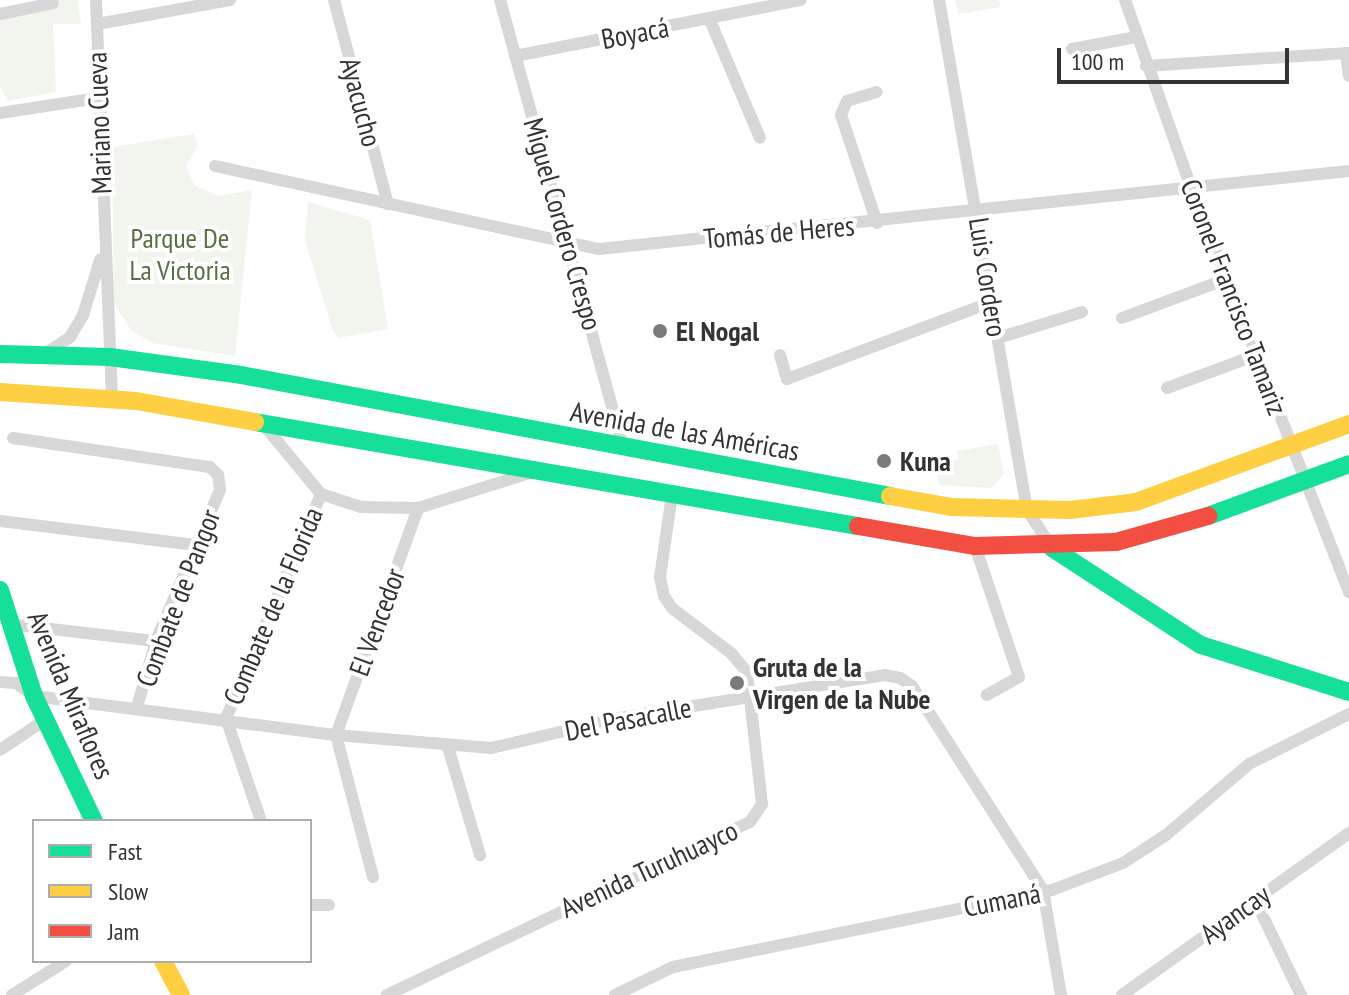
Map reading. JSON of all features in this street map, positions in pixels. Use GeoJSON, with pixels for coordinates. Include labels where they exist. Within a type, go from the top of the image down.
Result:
{"type":"FeatureCollection","features":[{"type":"Feature","properties":{"kind":"main road","name":"Avenida de las Américas"},"geometry":{"type":"LineString","coordinates":[[0,354],[110,357],[241,375],[624,449],[952,507],[1027,510],[1136,502],[1349,424]]}},
{"type":"Feature","properties":{"kind":"main road"},"geometry":{"type":"LineString","coordinates":[[0,392],[112,397],[975,546],[1052,548],[1116,542],[1175,527],[1349,464]]}},
{"type":"Feature","properties":{"kind":"main road"},"geometry":{"type":"LineString","coordinates":[[0,410],[24,393]]}},
{"type":"Feature","properties":{"kind":"main road"},"geometry":{"type":"LineString","coordinates":[[1052,548],[1201,645],[1349,692]]}},
{"type":"Feature","properties":{"kind":"main road","name":"Avenida Miraflores"},"geometry":{"type":"LineString","coordinates":[[0,590],[8,624],[34,696],[93,819]]}},
{"type":"Feature","properties":{"kind":"main road"},"geometry":{"type":"LineString","coordinates":[[164,963],[181,995]]}},
{"type":"Feature","properties":{"kind":"street","name":"Mariano Cueva"},"geometry":{"type":"LineString","coordinates":[[96,0],[103,245],[112,397]]}},
{"type":"Feature","properties":{"kind":"street"},"geometry":{"type":"LineString","coordinates":[[97,24],[230,0]]}},
{"type":"Feature","properties":{"kind":"street","name":"Ayacucho"},"geometry":{"type":"LineString","coordinates":[[334,0],[388,204]]}},
{"type":"Feature","properties":{"kind":"street","name":"Miguel Cordero Crespo"},"geometry":{"type":"LineString","coordinates":[[500,0],[572,245],[624,449]]}},
{"type":"Feature","properties":{"kind":"street","name":"Boyacá"},"geometry":{"type":"LineString","coordinates":[[515,56],[801,0]]}},
{"type":"Feature","properties":{"kind":"street","name":"Luis Cordero"},"geometry":{"type":"LineString","coordinates":[[939,0],[1027,510],[1052,548]]}},
{"type":"Feature","properties":{"kind":"street","name":"Coronel Francisco Tamariz"},"geometry":{"type":"LineString","coordinates":[[1125,0],[1191,187],[1349,592]]}},
{"type":"Feature","properties":{"kind":"street"},"geometry":{"type":"LineString","coordinates":[[0,14],[53,3]]}},
{"type":"Feature","properties":{"kind":"street"},"geometry":{"type":"LineString","coordinates":[[709,18],[760,138]]}},
{"type":"Feature","properties":{"kind":"street"},"geometry":{"type":"LineString","coordinates":[[1072,49],[1136,37]]}},
{"type":"Feature","properties":{"kind":"street"},"geometry":{"type":"LineString","coordinates":[[1146,66],[1348,53],[1349,76]]}},
{"type":"Feature","properties":{"kind":"street"},"geometry":{"type":"LineString","coordinates":[[877,92],[847,101],[841,115],[877,223]]}},
{"type":"Feature","properties":{"kind":"street"},"geometry":{"type":"LineString","coordinates":[[0,113],[98,98]]}},
{"type":"Feature","properties":{"kind":"street","name":"Tomás de Heres"},"geometry":{"type":"LineString","coordinates":[[215,166],[599,249],[877,223],[1349,171]]}},
{"type":"Feature","properties":{"kind":"street","name":"Mariano Cueva"},"geometry":{"type":"LineString","coordinates":[[39,355],[70,337],[83,315],[103,245]]}},
{"type":"Feature","properties":{"kind":"street"},"geometry":{"type":"LineString","coordinates":[[1122,318],[1227,279]]}},
{"type":"Feature","properties":{"kind":"street"},"geometry":{"type":"LineString","coordinates":[[780,355],[787,379],[992,302]]}},
{"type":"Feature","properties":{"kind":"street"},"geometry":{"type":"LineString","coordinates":[[998,338],[1082,312]]}},
{"type":"Feature","properties":{"kind":"street"},"geometry":{"type":"LineString","coordinates":[[1167,388],[1256,355]]}},
{"type":"Feature","properties":{"kind":"street"},"geometry":{"type":"LineString","coordinates":[[261,421],[321,494],[361,507],[418,508],[541,471]]}},
{"type":"Feature","properties":{"kind":"street","name":"Combate de Pangor"},"geometry":{"type":"LineString","coordinates":[[13,438],[210,467],[218,475],[220,490],[156,641],[137,707]]}},
{"type":"Feature","properties":{"kind":"street","name":"Combate de la Florida"},"geometry":{"type":"LineString","coordinates":[[226,718],[321,494]]}},
{"type":"Feature","properties":{"kind":"street","name":"Avenida Turuhuayco"},"geometry":{"type":"LineString","coordinates":[[387,995],[750,822],[762,804],[753,696],[747,672],[731,653],[672,608],[664,596],[660,577],[672,495]]}},
{"type":"Feature","properties":{"kind":"street","name":"El Vencedor"},"geometry":{"type":"LineString","coordinates":[[336,735],[418,508]]}},
{"type":"Feature","properties":{"kind":"street"},"geometry":{"type":"LineString","coordinates":[[0,521],[196,545]]}},
{"type":"Feature","properties":{"kind":"street"},"geometry":{"type":"LineString","coordinates":[[975,546],[1019,677],[987,695]]}},
{"type":"Feature","properties":{"kind":"street"},"geometry":{"type":"LineString","coordinates":[[8,624],[156,641]]}},
{"type":"Feature","properties":{"kind":"street","name":"Del Pasacalle"},"geometry":{"type":"LineString","coordinates":[[0,682],[16,683],[34,696],[226,718],[336,735],[448,747],[491,748],[753,696],[885,675],[900,678],[912,686],[1043,890],[1061,995]]}},
{"type":"Feature","properties":{"kind":"street","name":"Cumaná"},"geometry":{"type":"LineString","coordinates":[[615,995],[673,967],[1043,890],[1123,863],[1166,835],[1249,764],[1349,714]]}},
{"type":"Feature","properties":{"kind":"street"},"geometry":{"type":"LineString","coordinates":[[226,718],[260,819]]}},
{"type":"Feature","properties":{"kind":"street"},"geometry":{"type":"LineString","coordinates":[[0,750],[45,720]]}},
{"type":"Feature","properties":{"kind":"street"},"geometry":{"type":"LineString","coordinates":[[336,735],[373,877]]}},
{"type":"Feature","properties":{"kind":"street"},"geometry":{"type":"LineString","coordinates":[[448,747],[480,855]]}},
{"type":"Feature","properties":{"kind":"street","name":"Ayancay"},"geometry":{"type":"LineString","coordinates":[[1122,995],[1349,833]]}},
{"type":"Feature","properties":{"kind":"street"},"geometry":{"type":"LineString","coordinates":[[1255,900],[1301,995]]}},
{"type":"Feature","properties":{"kind":"street"},"geometry":{"type":"LineString","coordinates":[[312,905],[329,905]]}},
{"type":"Feature","properties":{"kind":"street"},"geometry":{"type":"LineString","coordinates":[[12,995],[63,963]]}},
{"type":"Feature","properties":{"kind":"green space"},"geometry":{"type":"Polygon","coordinates":[[[78,0],[81,24],[53,24],[56,92],[8,101],[0,86],[0,8],[78,0]]]}},
{"type":"Feature","properties":{"kind":"green space"},"geometry":{"type":"Polygon","coordinates":[[[955,0],[999,0],[1001,7],[958,14],[955,0]]]}},
{"type":"Feature","properties":{"kind":"green space","name":"Parque De La Victoria"},"geometry":{"type":"Polygon","coordinates":[[[193,134],[198,145],[186,166],[194,185],[218,196],[252,190],[235,356],[152,343],[131,330],[114,304],[112,147],[193,134]]]}},
{"type":"Feature","properties":{"kind":"green space"},"geometry":{"type":"Polygon","coordinates":[[[308,202],[370,220],[388,329],[338,338],[333,331],[305,240],[308,202]]]}},
{"type":"Feature","properties":{"kind":"green space"},"geometry":{"type":"Polygon","coordinates":[[[998,444],[1004,473],[992,488],[939,485],[936,464],[958,459],[957,451],[998,444]]]}},
{"type":"Feature","properties":{"kind":"traffic: fast"},"geometry":{"type":"LineString","coordinates":[[0,354],[110,357],[241,375],[890,496]]}},
{"type":"Feature","properties":{"kind":"traffic: fast"},"geometry":{"type":"LineString","coordinates":[[255,422],[858,526]]}},
{"type":"Feature","properties":{"kind":"traffic: fast"},"geometry":{"type":"LineString","coordinates":[[1208,516],[1349,464]]}},
{"type":"Feature","properties":{"kind":"traffic: fast"},"geometry":{"type":"LineString","coordinates":[[1052,548],[1201,645],[1349,692]]}},
{"type":"Feature","properties":{"kind":"traffic: fast"},"geometry":{"type":"LineString","coordinates":[[0,590],[34,696],[93,819]]}},
{"type":"Feature","properties":{"kind":"traffic: slow"},"geometry":{"type":"LineString","coordinates":[[0,392],[136,401],[255,422]]}},
{"type":"Feature","properties":{"kind":"traffic: slow"},"geometry":{"type":"LineString","coordinates":[[890,496],[952,507],[1070,510],[1136,502],[1349,424]]}},
{"type":"Feature","properties":{"kind":"traffic: slow"},"geometry":{"type":"LineString","coordinates":[[164,963],[181,995]]}},
{"type":"Feature","properties":{"kind":"traffic: jam"},"geometry":{"type":"LineString","coordinates":[[858,526],[975,546],[1116,542],[1208,516]]}},
{"type":"Feature","properties":{"kind":"place","name":"El Nogal"},"geometry":{"type":"Point","coordinates":[660,331]}},
{"type":"Feature","properties":{"kind":"place","name":"Kuna"},"geometry":{"type":"Point","coordinates":[884,461]}},
{"type":"Feature","properties":{"kind":"place","name":"Gruta de la Virgen de la Nube"},"geometry":{"type":"Point","coordinates":[737,683]}}]}
